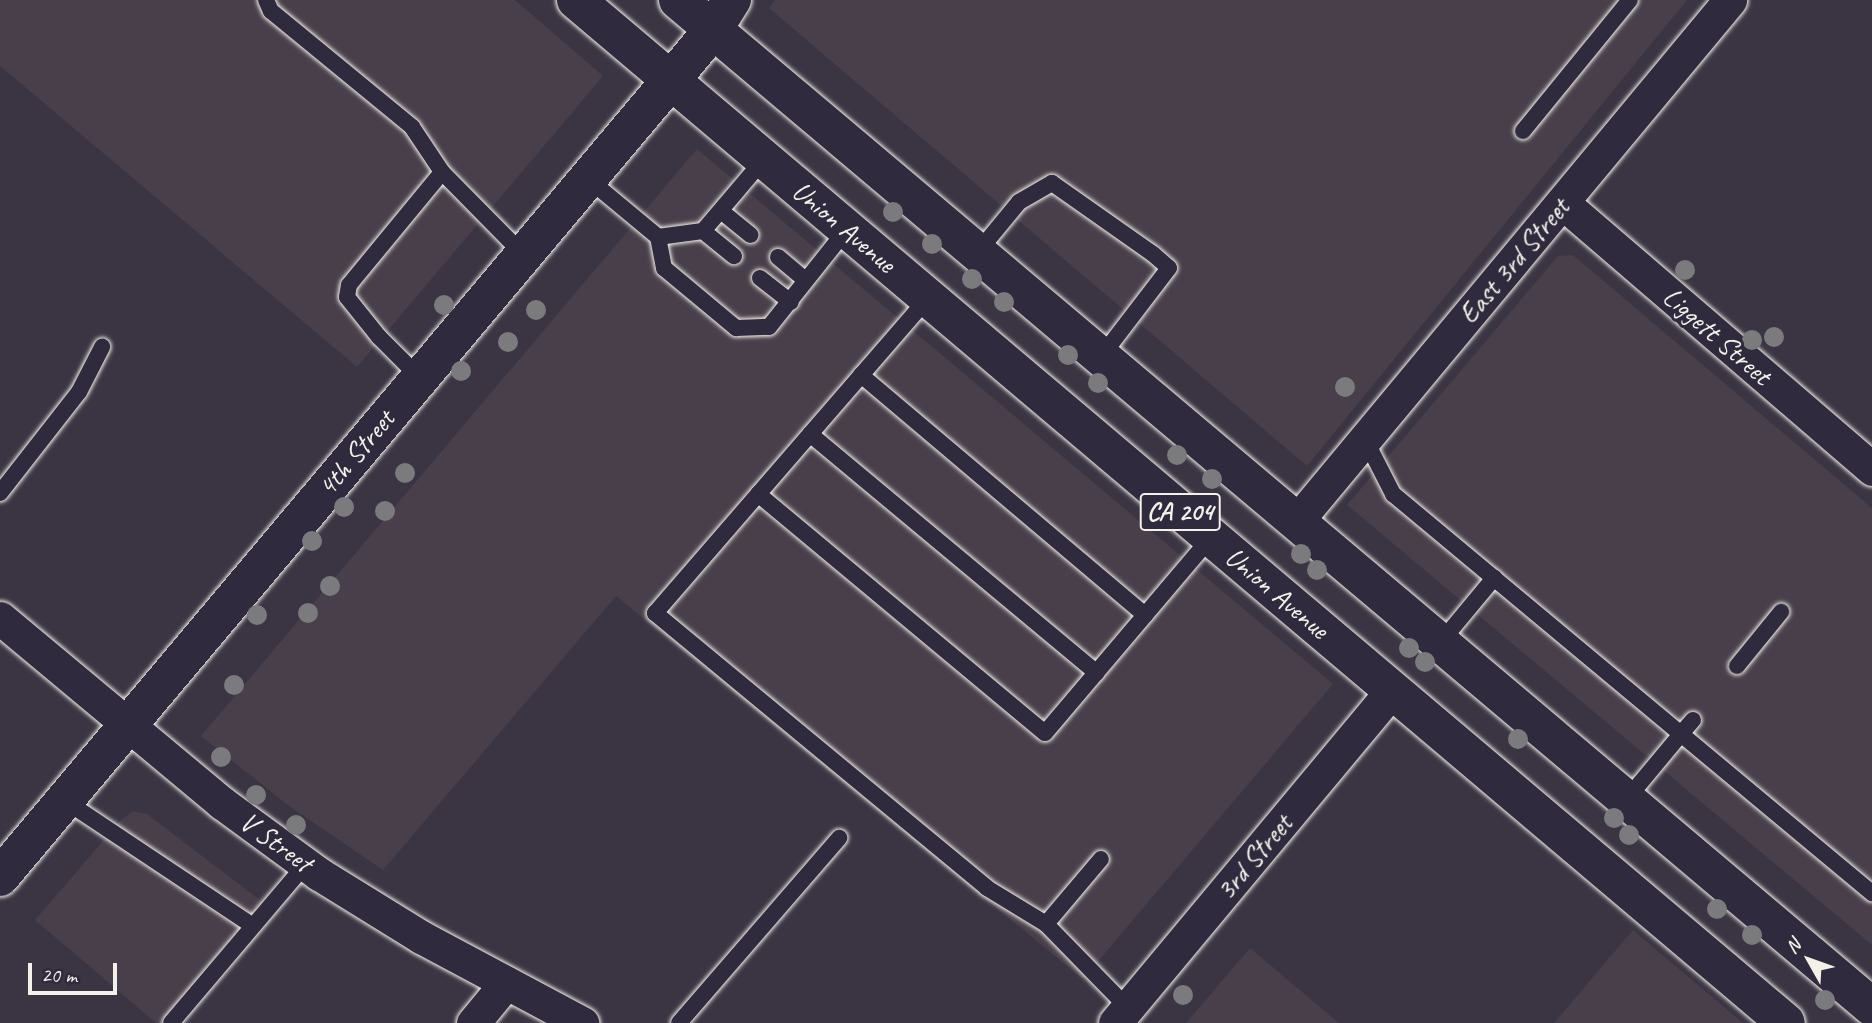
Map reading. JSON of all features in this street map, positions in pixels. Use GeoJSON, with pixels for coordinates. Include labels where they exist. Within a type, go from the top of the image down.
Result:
{"type":"FeatureCollection","features":[{"type":"Feature","properties":{"kind":"main road","name":"Union Avenue"},"geometry":{"type":"LineString","coordinates":[[576,0],[1786,1023]]}},
{"type":"Feature","properties":{"kind":"main road","name":"CA 204"},"geometry":{"type":"LineString","coordinates":[[678,0],[722,15],[977,253],[1872,1007]]}},
{"type":"Feature","properties":{"kind":"main road","name":"4th Street"},"geometry":{"type":"LineString","coordinates":[[0,877],[722,15]]}},
{"type":"Feature","properties":{"kind":"street","name":"East 3rd Street"},"geometry":{"type":"LineString","coordinates":[[1296,522],[1730,0]]}},
{"type":"Feature","properties":{"kind":"street","name":"Liggett Street"},"geometry":{"type":"LineString","coordinates":[[1563,203],[1872,469]]}},
{"type":"Feature","properties":{"kind":"street","name":"V Street"},"geometry":{"type":"LineString","coordinates":[[0,618],[222,803],[306,864],[421,937],[582,1023]]}},
{"type":"Feature","properties":{"kind":"street","name":"3rd Street"},"geometry":{"type":"LineString","coordinates":[[1121,1016],[1392,690]]}},
{"type":"Feature","properties":{"kind":"street"},"geometry":{"type":"LineString","coordinates":[[473,1023],[506,983]]}},
{"type":"Feature","properties":{"kind":"lane"},"geometry":{"type":"LineString","coordinates":[[266,0],[271,11],[412,127],[443,172],[523,254]]}},
{"type":"Feature","properties":{"kind":"lane"},"geometry":{"type":"LineString","coordinates":[[1523,131],[1630,0]]}},
{"type":"Feature","properties":{"kind":"lane"},"geometry":{"type":"LineString","coordinates":[[659,237],[703,232],[764,159]]}},
{"type":"Feature","properties":{"kind":"lane"},"geometry":{"type":"LineString","coordinates":[[419,377],[379,337],[347,297],[349,285],[443,172]]}},
{"type":"Feature","properties":{"kind":"lane"},"geometry":{"type":"LineString","coordinates":[[587,178],[659,237],[664,268],[736,328],[769,327],[791,302],[804,279],[846,229]]}},
{"type":"Feature","properties":{"kind":"lane"},"geometry":{"type":"LineString","coordinates":[[977,253],[1019,202],[1052,183],[1153,254],[1169,268],[1101,357]]}},
{"type":"Feature","properties":{"kind":"lane"},"geometry":{"type":"LineString","coordinates":[[721,211],[751,235]]}},
{"type":"Feature","properties":{"kind":"lane"},"geometry":{"type":"LineString","coordinates":[[703,232],[734,256]]}},
{"type":"Feature","properties":{"kind":"lane"},"geometry":{"type":"LineString","coordinates":[[778,257],[804,279]]}},
{"type":"Feature","properties":{"kind":"lane"},"geometry":{"type":"LineString","coordinates":[[760,278],[791,302]]}},
{"type":"Feature","properties":{"kind":"lane"},"geometry":{"type":"LineString","coordinates":[[928,298],[655,613],[986,888],[1046,924],[1121,1016]]}},
{"type":"Feature","properties":{"kind":"lane"},"geometry":{"type":"LineString","coordinates":[[0,493],[79,392],[102,347]]}},
{"type":"Feature","properties":{"kind":"lane"},"geometry":{"type":"LineString","coordinates":[[861,375],[1145,615]]}},
{"type":"Feature","properties":{"kind":"lane"},"geometry":{"type":"LineString","coordinates":[[810,433],[1097,673]]}},
{"type":"Feature","properties":{"kind":"lane"},"geometry":{"type":"LineString","coordinates":[[1365,439],[1393,494],[1872,893]]}},
{"type":"Feature","properties":{"kind":"lane"},"geometry":{"type":"LineString","coordinates":[[758,494],[1045,733],[1211,537]]}},
{"type":"Feature","properties":{"kind":"lane"},"geometry":{"type":"LineString","coordinates":[[1440,643],[1494,578]]}},
{"type":"Feature","properties":{"kind":"lane"},"geometry":{"type":"LineString","coordinates":[[1737,666],[1782,612]]}},
{"type":"Feature","properties":{"kind":"lane"},"geometry":{"type":"LineString","coordinates":[[1626,800],[1693,720]]}},
{"type":"Feature","properties":{"kind":"lane"},"geometry":{"type":"LineString","coordinates":[[64,800],[253,926]]}},
{"type":"Feature","properties":{"kind":"lane"},"geometry":{"type":"LineString","coordinates":[[679,1023],[839,838]]}},
{"type":"Feature","properties":{"kind":"lane"},"geometry":{"type":"LineString","coordinates":[[1046,924],[1101,859]]}},
{"type":"Feature","properties":{"kind":"lane"},"geometry":{"type":"LineString","coordinates":[[171,1023],[306,864]]}},
{"type":"Feature","properties":{"kind":"shaded area"},"geometry":{"type":"Polygon","coordinates":[[[0,0],[515,0],[603,76],[357,367],[0,66],[0,0]]]}},
{"type":"Feature","properties":{"kind":"shaded area"},"geometry":{"type":"Polygon","coordinates":[[[775,0],[1687,0],[1307,466],[769,8],[775,0]]]}},
{"type":"Feature","properties":{"kind":"shaded area"},"geometry":{"type":"Polygon","coordinates":[[[697,149],[1333,684],[1083,979],[616,596],[383,870],[289,806],[201,736],[697,149]]]}},
{"type":"Feature","properties":{"kind":"shaded area"},"geometry":{"type":"Polygon","coordinates":[[[1573,255],[1872,508],[1872,945],[1347,505],[1558,256],[1573,255]]]}},
{"type":"Feature","properties":{"kind":"shaded area"},"geometry":{"type":"Polygon","coordinates":[[[133,811],[147,814],[264,903],[162,1023],[156,1023],[35,920],[122,819],[133,811]]]}},
{"type":"Feature","properties":{"kind":"shaded area"},"geometry":{"type":"Polygon","coordinates":[[[1633,930],[1743,1023],[1554,1023],[1633,930]]]}},
{"type":"Feature","properties":{"kind":"shaded area"},"geometry":{"type":"Polygon","coordinates":[[[1250,948],[1339,1023],[1186,1023],[1250,948]]]}}]}
